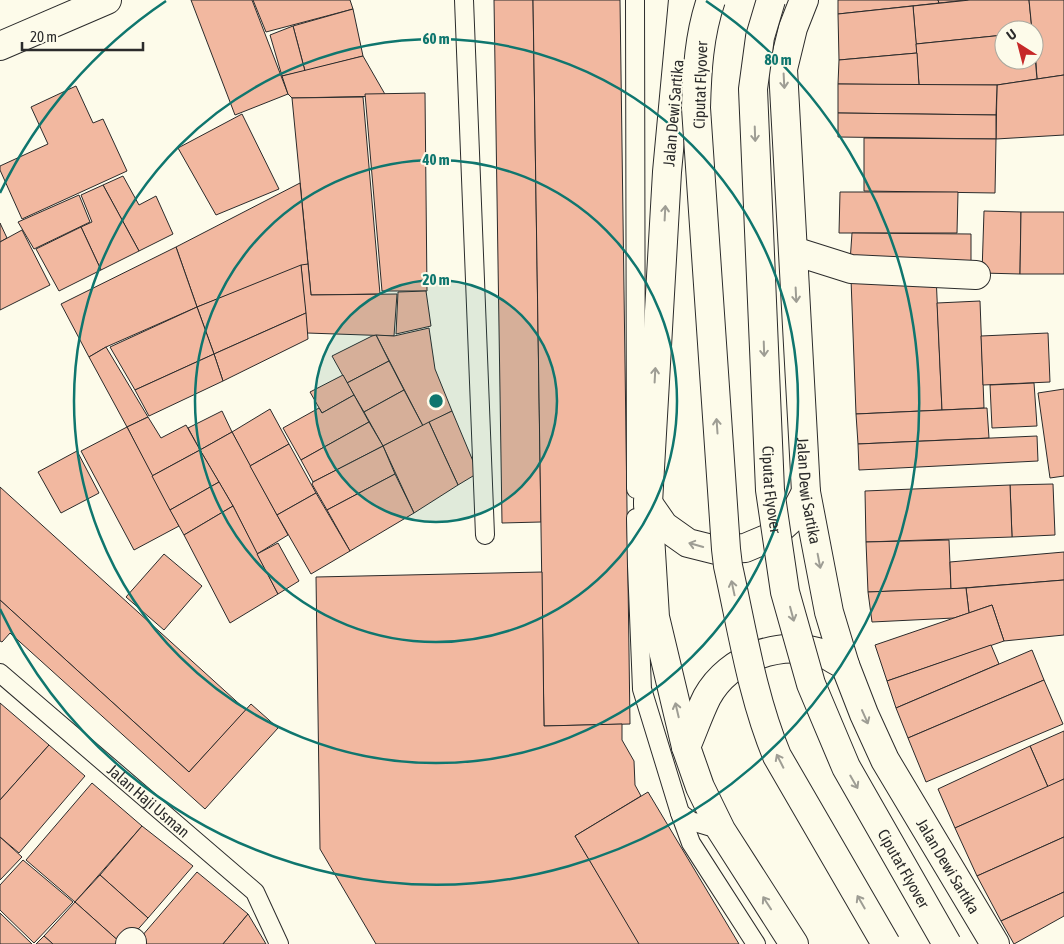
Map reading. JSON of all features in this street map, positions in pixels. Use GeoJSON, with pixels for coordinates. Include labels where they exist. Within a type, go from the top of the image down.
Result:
{"type":"FeatureCollection","features":[{"type":"Feature","properties":{"kind":"main road"},"geometry":{"type":"LineString","coordinates":[[0,46],[106,0]]}},
{"type":"Feature","properties":{"kind":"main road","name":"Jalan Dewi Sartika"},"geometry":{"type":"LineString","coordinates":[[683,0],[667,172],[648,503],[655,617],[686,747],[700,788],[721,830],[794,944]]}},
{"type":"Feature","properties":{"kind":"main road","name":"Ciputat Flyover"},"geometry":{"type":"LineString","coordinates":[[711,0],[704,20],[698,62],[696,108],[728,566],[751,672],[769,737],[777,756],[886,944]]}},
{"type":"Feature","properties":{"kind":"main road","name":"Ciputat Flyover"},"geometry":{"type":"LineString","coordinates":[[771,0],[760,37],[753,89],[770,490],[786,592],[810,684],[846,768],[946,944]]}},
{"type":"Feature","properties":{"kind":"main road","name":"Jalan Dewi Sartika"},"geometry":{"type":"LineString","coordinates":[[804,0],[793,28],[783,69],[806,492],[829,612],[845,665],[864,714],[886,760],[995,944]]}},
{"type":"Feature","properties":{"kind":"main road"},"geometry":{"type":"LineString","coordinates":[[794,251],[851,269],[976,275]]}},
{"type":"Feature","properties":{"kind":"main road"},"geometry":{"type":"LineString","coordinates":[[648,503],[664,526],[688,543],[716,550],[745,548],[771,537],[792,517],[806,492]]}},
{"type":"Feature","properties":{"kind":"main road"},"geometry":{"type":"LineString","coordinates":[[686,747],[708,697],[721,679],[738,664],[758,654],[780,649],[803,649],[824,654],[845,665]]}},
{"type":"Feature","properties":{"kind":"lane"},"geometry":{"type":"LineString","coordinates":[[464,0],[485,535]]}},
{"type":"Feature","properties":{"kind":"lane"},"geometry":{"type":"LineString","coordinates":[[635,0],[636,566],[642,689],[680,814],[691,842],[756,944]]}},
{"type":"Feature","properties":{"kind":"lane","name":"Jalan Haji Usman"},"geometry":{"type":"LineString","coordinates":[[0,673],[255,892],[279,944]]}},
{"type":"Feature","properties":{"kind":"lane"},"geometry":{"type":"LineString","coordinates":[[680,814],[691,821],[721,830]]}},
{"type":"Feature","properties":{"kind":"building"},"geometry":{"type":"Polygon","coordinates":[[[191,0],[252,0],[288,94],[235,115],[191,0]]]}},
{"type":"Feature","properties":{"kind":"building"},"geometry":{"type":"Polygon","coordinates":[[[253,0],[350,0],[353,9],[266,32],[253,0]]]}},
{"type":"Feature","properties":{"kind":"building"},"geometry":{"type":"Polygon","coordinates":[[[494,0],[533,0],[541,522],[502,523],[494,0]]]}},
{"type":"Feature","properties":{"kind":"building"},"geometry":{"type":"Polygon","coordinates":[[[533,0],[620,0],[630,724],[544,726],[533,0]]]}},
{"type":"Feature","properties":{"kind":"building"},"geometry":{"type":"Polygon","coordinates":[[[838,0],[938,0],[939,3],[838,14],[838,0]]]}},
{"type":"Feature","properties":{"kind":"building"},"geometry":{"type":"Polygon","coordinates":[[[938,0],[968,0],[939,3],[938,0]]]}},
{"type":"Feature","properties":{"kind":"building"},"geometry":{"type":"Polygon","coordinates":[[[970,0],[1029,0],[1031,20],[994,20],[994,36],[916,44],[913,6],[970,0]]]}},
{"type":"Feature","properties":{"kind":"building"},"geometry":{"type":"Polygon","coordinates":[[[1029,0],[1064,0],[1064,75],[1037,79],[1036,70],[1044,70],[1044,20],[1031,20],[1029,0]]]}},
{"type":"Feature","properties":{"kind":"building"},"geometry":{"type":"Polygon","coordinates":[[[913,6],[917,53],[839,60],[838,14],[913,6]]]}},
{"type":"Feature","properties":{"kind":"building"},"geometry":{"type":"Polygon","coordinates":[[[353,9],[363,56],[305,71],[293,26],[353,9]]]}},
{"type":"Feature","properties":{"kind":"building"},"geometry":{"type":"Polygon","coordinates":[[[293,26],[305,71],[282,76],[270,35],[293,26]]]}},
{"type":"Feature","properties":{"kind":"building"},"geometry":{"type":"Polygon","coordinates":[[[994,36],[994,70],[1036,70],[1037,79],[997,85],[919,85],[916,44],[994,36]]]}},
{"type":"Feature","properties":{"kind":"building"},"geometry":{"type":"Polygon","coordinates":[[[917,53],[919,85],[838,84],[839,60],[917,53]]]}},
{"type":"Feature","properties":{"kind":"building"},"geometry":{"type":"Polygon","coordinates":[[[363,56],[386,96],[292,98],[288,94],[282,76],[363,56]]]}},
{"type":"Feature","properties":{"kind":"building"},"geometry":{"type":"Polygon","coordinates":[[[1064,75],[1064,135],[996,139],[997,85],[1064,75]]]}},
{"type":"Feature","properties":{"kind":"building"},"geometry":{"type":"Polygon","coordinates":[[[838,84],[997,85],[996,115],[838,113],[838,84]]]}},
{"type":"Feature","properties":{"kind":"building"},"geometry":{"type":"Polygon","coordinates":[[[76,86],[93,123],[103,119],[127,171],[22,219],[0,170],[0,166],[48,144],[31,107],[76,86]]]}},
{"type":"Feature","properties":{"kind":"building"},"geometry":{"type":"Polygon","coordinates":[[[425,93],[427,291],[382,291],[365,94],[425,93]]]}},
{"type":"Feature","properties":{"kind":"building"},"geometry":{"type":"Polygon","coordinates":[[[363,97],[380,294],[311,295],[292,98],[363,97]]]}},
{"type":"Feature","properties":{"kind":"building"},"geometry":{"type":"Polygon","coordinates":[[[838,113],[996,115],[996,139],[838,137],[838,113]]]}},
{"type":"Feature","properties":{"kind":"building"},"geometry":{"type":"Polygon","coordinates":[[[242,114],[279,189],[216,215],[178,148],[242,114]]]}},
{"type":"Feature","properties":{"kind":"building"},"geometry":{"type":"Polygon","coordinates":[[[864,138],[996,139],[995,193],[864,191],[864,138]]]}},
{"type":"Feature","properties":{"kind":"building"},"geometry":{"type":"Polygon","coordinates":[[[123,176],[139,205],[156,196],[173,234],[139,251],[103,185],[123,176]]]}},
{"type":"Feature","properties":{"kind":"building"},"geometry":{"type":"Polygon","coordinates":[[[300,183],[308,264],[197,307],[176,247],[300,183]]]}},
{"type":"Feature","properties":{"kind":"building"},"geometry":{"type":"Polygon","coordinates":[[[103,185],[139,251],[101,270],[81,227],[92,222],[81,195],[103,185]]]}},
{"type":"Feature","properties":{"kind":"building"},"geometry":{"type":"Polygon","coordinates":[[[840,192],[958,192],[957,233],[839,233],[840,192]]]}},
{"type":"Feature","properties":{"kind":"building"},"geometry":{"type":"Polygon","coordinates":[[[79,195],[90,222],[34,249],[18,222],[79,195]]]}},
{"type":"Feature","properties":{"kind":"building"},"geometry":{"type":"Polygon","coordinates":[[[984,211],[1021,212],[1020,274],[982,273],[984,211]]]}},
{"type":"Feature","properties":{"kind":"building"},"geometry":{"type":"Polygon","coordinates":[[[1021,212],[1064,212],[1064,274],[1020,274],[1021,212]]]}},
{"type":"Feature","properties":{"kind":"building"},"geometry":{"type":"Polygon","coordinates":[[[0,223],[7,238],[0,242],[0,223]]]}},
{"type":"Feature","properties":{"kind":"building"},"geometry":{"type":"Polygon","coordinates":[[[81,227],[101,270],[59,291],[36,249],[81,227]]]}},
{"type":"Feature","properties":{"kind":"building"},"geometry":{"type":"Polygon","coordinates":[[[22,230],[50,285],[0,310],[0,242],[22,230]]]}},
{"type":"Feature","properties":{"kind":"building"},"geometry":{"type":"Polygon","coordinates":[[[852,233],[971,234],[971,270],[850,262],[852,233]]]}},
{"type":"Feature","properties":{"kind":"building"},"geometry":{"type":"Polygon","coordinates":[[[176,247],[197,307],[106,347],[89,357],[61,304],[176,247]]]}},
{"type":"Feature","properties":{"kind":"building"},"geometry":{"type":"Polygon","coordinates":[[[308,264],[311,295],[397,294],[394,336],[307,333],[301,265],[308,264]]]}},
{"type":"Feature","properties":{"kind":"building"},"geometry":{"type":"Polygon","coordinates":[[[301,265],[306,313],[214,354],[197,307],[301,265]]]}},
{"type":"Feature","properties":{"kind":"building"},"geometry":{"type":"Polygon","coordinates":[[[936,275],[942,410],[856,414],[851,279],[936,275]]]}},
{"type":"Feature","properties":{"kind":"building"},"geometry":{"type":"Polygon","coordinates":[[[426,291],[431,326],[396,334],[398,292],[426,291]]]}},
{"type":"Feature","properties":{"kind":"building"},"geometry":{"type":"Polygon","coordinates":[[[980,301],[984,408],[942,410],[937,303],[980,301]]]}},
{"type":"Feature","properties":{"kind":"building"},"geometry":{"type":"Polygon","coordinates":[[[197,307],[214,354],[135,390],[110,347],[197,307]]]}},
{"type":"Feature","properties":{"kind":"building"},"geometry":{"type":"Polygon","coordinates":[[[306,313],[308,339],[223,381],[214,354],[306,313]]]}},
{"type":"Feature","properties":{"kind":"building"},"geometry":{"type":"Polygon","coordinates":[[[429,328],[435,369],[452,411],[423,426],[376,335],[394,336],[429,328]]]}},
{"type":"Feature","properties":{"kind":"building"},"geometry":{"type":"Polygon","coordinates":[[[1048,333],[1050,382],[983,385],[981,336],[1048,333]]]}},
{"type":"Feature","properties":{"kind":"building"},"geometry":{"type":"Polygon","coordinates":[[[376,335],[389,361],[347,383],[332,356],[376,335]]]}},
{"type":"Feature","properties":{"kind":"building"},"geometry":{"type":"Polygon","coordinates":[[[106,347],[148,417],[127,427],[89,357],[106,347]]]}},
{"type":"Feature","properties":{"kind":"building"},"geometry":{"type":"Polygon","coordinates":[[[214,354],[223,381],[149,416],[135,390],[214,354]]]}},
{"type":"Feature","properties":{"kind":"building"},"geometry":{"type":"Polygon","coordinates":[[[389,361],[404,390],[364,412],[347,383],[389,361]]]}},
{"type":"Feature","properties":{"kind":"building"},"geometry":{"type":"Polygon","coordinates":[[[343,375],[354,395],[322,413],[310,392],[343,375]]]}},
{"type":"Feature","properties":{"kind":"building"},"geometry":{"type":"Polygon","coordinates":[[[1034,383],[1037,426],[992,428],[990,385],[1034,383]]]}},
{"type":"Feature","properties":{"kind":"building"},"geometry":{"type":"Polygon","coordinates":[[[1064,389],[1064,476],[1050,478],[1038,393],[1064,389]]]}},
{"type":"Feature","properties":{"kind":"building"},"geometry":{"type":"Polygon","coordinates":[[[404,390],[423,426],[383,446],[364,412],[404,390]]]}},
{"type":"Feature","properties":{"kind":"building"},"geometry":{"type":"Polygon","coordinates":[[[354,395],[369,422],[301,460],[283,428],[319,408],[322,413],[354,395]]]}},
{"type":"Feature","properties":{"kind":"building"},"geometry":{"type":"Polygon","coordinates":[[[987,408],[989,438],[858,444],[856,414],[987,408]]]}},
{"type":"Feature","properties":{"kind":"building"},"geometry":{"type":"Polygon","coordinates":[[[270,409],[289,444],[250,466],[232,432],[270,409]]]}},
{"type":"Feature","properties":{"kind":"building"},"geometry":{"type":"Polygon","coordinates":[[[222,411],[232,432],[200,450],[188,428],[222,411]]]}},
{"type":"Feature","properties":{"kind":"building"},"geometry":{"type":"Polygon","coordinates":[[[452,411],[478,473],[458,485],[429,422],[452,411]]]}},
{"type":"Feature","properties":{"kind":"building"},"geometry":{"type":"Polygon","coordinates":[[[148,417],[161,438],[186,425],[200,450],[152,476],[127,427],[148,417]]]}},
{"type":"Feature","properties":{"kind":"building"},"geometry":{"type":"Polygon","coordinates":[[[369,422],[383,446],[313,482],[301,460],[369,422]]]}},
{"type":"Feature","properties":{"kind":"building"},"geometry":{"type":"Polygon","coordinates":[[[429,422],[458,485],[414,513],[383,446],[429,422]]]}},
{"type":"Feature","properties":{"kind":"building"},"geometry":{"type":"Polygon","coordinates":[[[127,427],[179,526],[134,550],[81,451],[127,427]]]}},
{"type":"Feature","properties":{"kind":"building"},"geometry":{"type":"Polygon","coordinates":[[[232,432],[288,535],[257,554],[233,506],[200,450],[232,432]]]}},
{"type":"Feature","properties":{"kind":"building"},"geometry":{"type":"Polygon","coordinates":[[[1037,436],[1038,461],[859,470],[858,444],[1037,436]]]}},
{"type":"Feature","properties":{"kind":"building"},"geometry":{"type":"Polygon","coordinates":[[[289,444],[316,493],[277,515],[250,466],[289,444]]]}},
{"type":"Feature","properties":{"kind":"building"},"geometry":{"type":"Polygon","coordinates":[[[383,446],[395,474],[327,510],[312,484],[313,482],[383,446]]]}},
{"type":"Feature","properties":{"kind":"building"},"geometry":{"type":"Polygon","coordinates":[[[200,450],[219,482],[170,510],[152,476],[200,450]]]}},
{"type":"Feature","properties":{"kind":"building"},"geometry":{"type":"Polygon","coordinates":[[[77,451],[99,493],[61,513],[38,472],[77,451]]]}},
{"type":"Feature","properties":{"kind":"building"},"geometry":{"type":"Polygon","coordinates":[[[395,474],[414,513],[350,551],[327,510],[395,474]]]}},
{"type":"Feature","properties":{"kind":"building"},"geometry":{"type":"Polygon","coordinates":[[[219,482],[233,506],[184,535],[170,510],[219,482]]]}},
{"type":"Feature","properties":{"kind":"building"},"geometry":{"type":"Polygon","coordinates":[[[1053,484],[1055,535],[1012,537],[1010,485],[1053,484]]]}},
{"type":"Feature","properties":{"kind":"building"},"geometry":{"type":"Polygon","coordinates":[[[1010,485],[1012,537],[866,542],[865,491],[1010,485]]]}},
{"type":"Feature","properties":{"kind":"building"},"geometry":{"type":"Polygon","coordinates":[[[0,487],[246,710],[189,772],[0,600],[0,487]]]}},
{"type":"Feature","properties":{"kind":"building"},"geometry":{"type":"Polygon","coordinates":[[[316,493],[350,551],[311,574],[277,515],[316,493]]]}},
{"type":"Feature","properties":{"kind":"building"},"geometry":{"type":"Polygon","coordinates":[[[233,506],[278,594],[230,623],[184,535],[233,506]]]}},
{"type":"Feature","properties":{"kind":"building"},"geometry":{"type":"Polygon","coordinates":[[[949,540],[951,589],[868,592],[866,542],[949,540]]]}},
{"type":"Feature","properties":{"kind":"building"},"geometry":{"type":"Polygon","coordinates":[[[278,543],[299,581],[278,594],[257,554],[278,543]]]}},
{"type":"Feature","properties":{"kind":"building"},"geometry":{"type":"Polygon","coordinates":[[[1064,552],[1064,580],[951,589],[950,562],[1064,552]]]}},
{"type":"Feature","properties":{"kind":"building"},"geometry":{"type":"Polygon","coordinates":[[[164,554],[202,586],[164,630],[126,597],[164,554]]]}},
{"type":"Feature","properties":{"kind":"building"},"geometry":{"type":"Polygon","coordinates":[[[542,572],[544,726],[622,724],[622,740],[634,761],[635,785],[641,796],[575,836],[640,944],[376,944],[320,849],[316,577],[542,572]]]}},
{"type":"Feature","properties":{"kind":"building"},"geometry":{"type":"Polygon","coordinates":[[[1064,580],[1064,635],[1004,641],[992,605],[969,613],[966,588],[1064,580]]]}},
{"type":"Feature","properties":{"kind":"building"},"geometry":{"type":"Polygon","coordinates":[[[966,588],[969,613],[954,618],[872,622],[868,592],[966,588]]]}},
{"type":"Feature","properties":{"kind":"building"},"geometry":{"type":"Polygon","coordinates":[[[0,600],[189,772],[251,704],[278,728],[205,809],[10,633],[2,642],[0,641],[0,600]]]}},
{"type":"Feature","properties":{"kind":"building"},"geometry":{"type":"Polygon","coordinates":[[[992,605],[1004,641],[887,681],[875,645],[992,605]]]}},
{"type":"Feature","properties":{"kind":"building"},"geometry":{"type":"Polygon","coordinates":[[[991,645],[999,664],[896,708],[887,681],[991,645]]]}},
{"type":"Feature","properties":{"kind":"building"},"geometry":{"type":"Polygon","coordinates":[[[1032,650],[1044,680],[908,738],[896,708],[1032,650]]]}},
{"type":"Feature","properties":{"kind":"building"},"geometry":{"type":"Polygon","coordinates":[[[1044,680],[1063,724],[926,782],[908,738],[1044,680]]]}},
{"type":"Feature","properties":{"kind":"building"},"geometry":{"type":"Polygon","coordinates":[[[0,703],[49,745],[0,800],[0,703]]]}},
{"type":"Feature","properties":{"kind":"building"},"geometry":{"type":"Polygon","coordinates":[[[1064,731],[1064,779],[1048,787],[1030,746],[1064,731]]]}},
{"type":"Feature","properties":{"kind":"building"},"geometry":{"type":"Polygon","coordinates":[[[49,745],[85,776],[19,853],[0,837],[0,800],[49,745]]]}},
{"type":"Feature","properties":{"kind":"building"},"geometry":{"type":"Polygon","coordinates":[[[1030,746],[1048,787],[955,828],[938,789],[1030,746]]]}},
{"type":"Feature","properties":{"kind":"building"},"geometry":{"type":"Polygon","coordinates":[[[1064,779],[1064,837],[977,876],[955,828],[1064,779]]]}},
{"type":"Feature","properties":{"kind":"building"},"geometry":{"type":"Polygon","coordinates":[[[92,783],[142,826],[75,902],[26,860],[92,783]]]}},
{"type":"Feature","properties":{"kind":"building"},"geometry":{"type":"Polygon","coordinates":[[[648,792],[739,944],[639,944],[575,836],[648,792]]]}},
{"type":"Feature","properties":{"kind":"building"},"geometry":{"type":"Polygon","coordinates":[[[142,826],[193,866],[148,918],[100,875],[142,826]]]}},
{"type":"Feature","properties":{"kind":"building"},"geometry":{"type":"Polygon","coordinates":[[[0,837],[22,857],[0,880],[0,837]]]}},
{"type":"Feature","properties":{"kind":"building"},"geometry":{"type":"Polygon","coordinates":[[[1064,837],[1064,892],[1001,921],[977,876],[1064,837]]]}},
{"type":"Feature","properties":{"kind":"building"},"geometry":{"type":"Polygon","coordinates":[[[23,860],[73,902],[34,943],[0,910],[0,885],[23,860]]]}},
{"type":"Feature","properties":{"kind":"building"},"geometry":{"type":"Polygon","coordinates":[[[197,872],[248,914],[223,944],[135,944],[197,872]]]}},
{"type":"Feature","properties":{"kind":"building"},"geometry":{"type":"Polygon","coordinates":[[[100,875],[148,918],[125,944],[122,944],[75,902],[100,875]]]}},
{"type":"Feature","properties":{"kind":"building"},"geometry":{"type":"Polygon","coordinates":[[[1064,892],[1064,916],[1014,944],[1001,921],[1064,892]]]}},
{"type":"Feature","properties":{"kind":"building"},"geometry":{"type":"Polygon","coordinates":[[[75,902],[122,944],[53,944],[44,936],[75,902]]]}},
{"type":"Feature","properties":{"kind":"building"},"geometry":{"type":"Polygon","coordinates":[[[0,913],[32,944],[0,944],[0,913]]]}},
{"type":"Feature","properties":{"kind":"building"},"geometry":{"type":"Polygon","coordinates":[[[248,914],[266,944],[223,944],[248,914]]]}},
{"type":"Feature","properties":{"kind":"building"},"geometry":{"type":"Polygon","coordinates":[[[44,936],[53,944],[36,944],[44,936]]]}}]}
